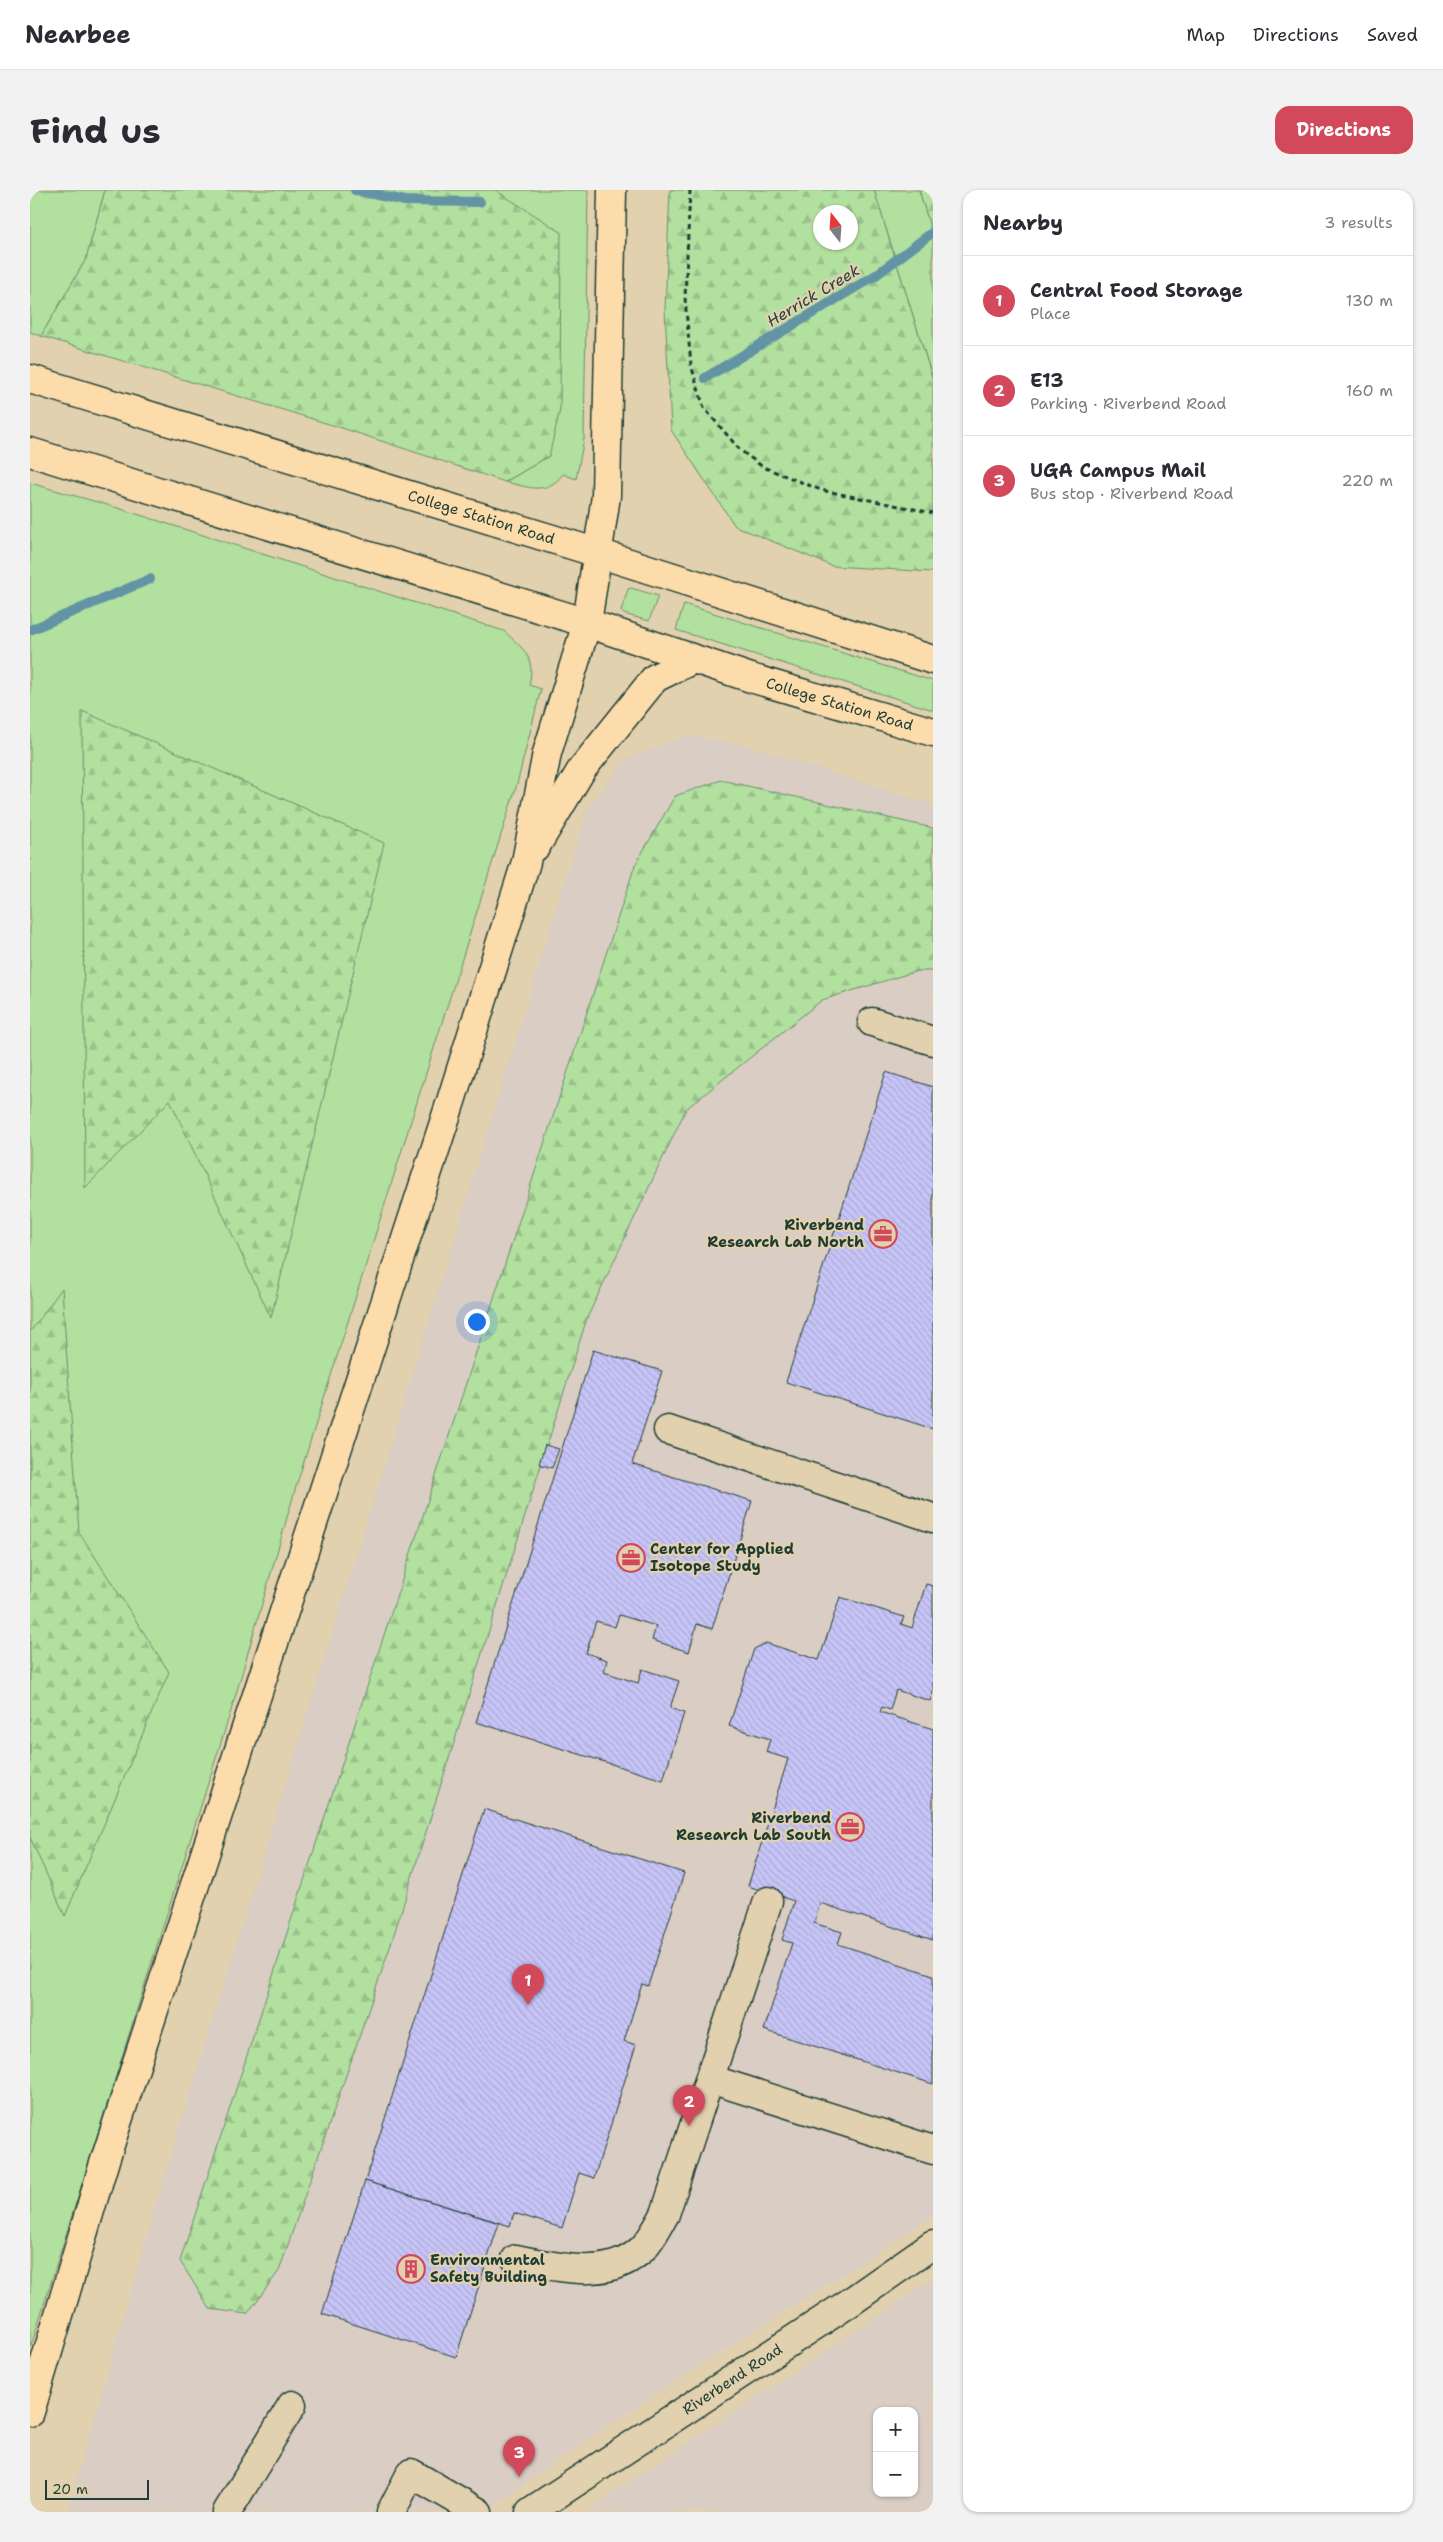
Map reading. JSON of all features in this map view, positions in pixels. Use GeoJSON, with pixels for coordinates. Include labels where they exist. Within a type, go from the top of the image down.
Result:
{"type":"FeatureCollection","features":[{"type":"Feature","properties":{"kind":"main road"},"geometry":{"type":"LineString","coordinates":[[30,2412],[105,2160],[448,1111],[526,862],[547,753],[587,622],[606,496],[612,190]]}},
{"type":"Feature","properties":{"kind":"main road","name":"College Station Road"},"geometry":{"type":"LineString","coordinates":[[30,379],[598,553],[933,660]]}},
{"type":"Feature","properties":{"kind":"main road","name":"College Station Road"},"geometry":{"type":"LineString","coordinates":[[30,452],[587,622],[694,659],[933,732]]}},
{"type":"Feature","properties":{"kind":"main road"},"geometry":{"type":"LineString","coordinates":[[526,862],[582,769],[655,678],[694,659]]}},
{"type":"Feature","properties":{"kind":"street"},"geometry":{"type":"LineString","coordinates":[[872,1022],[933,1041]]}},
{"type":"Feature","properties":{"kind":"street"},"geometry":{"type":"LineString","coordinates":[[668,1430],[933,1518]]}},
{"type":"Feature","properties":{"kind":"street"},"geometry":{"type":"LineString","coordinates":[[516,2259],[576,2271],[620,2264],[644,2247],[665,2214],[768,1901]]}},
{"type":"Feature","properties":{"kind":"street"},"geometry":{"type":"LineString","coordinates":[[710,2079],[933,2150]]}},
{"type":"Feature","properties":{"kind":"street","name":"Riverbend Road"},"geometry":{"type":"LineString","coordinates":[[530,2512],[849,2303],[933,2244]]}},
{"type":"Feature","properties":{"kind":"street"},"geometry":{"type":"LineString","coordinates":[[227,2512],[292,2405]]}},
{"type":"Feature","properties":{"kind":"street"},"geometry":{"type":"LineString","coordinates":[[391,2512],[411,2474],[478,2512]]}},
{"type":"Feature","properties":{"kind":"path"},"geometry":{"type":"LineString","coordinates":[[690,190],[684,298],[691,365],[704,408],[740,450],[763,467],[821,490],[933,513]]}},
{"type":"Feature","properties":{"kind":"shaded area"},"geometry":{"type":"Polygon","coordinates":[[[689,735],[749,746],[933,805],[933,2216],[618,2419],[507,2496],[489,2512],[69,2512],[73,2490],[164,2177],[587,809],[626,759],[689,735]]]}},
{"type":"Feature","properties":{"kind":"shaded area"},"geometry":{"type":"Polygon","coordinates":[[[933,2279],[933,2512],[587,2512],[617,2490],[933,2279]]]}},
{"type":"Feature","properties":{"kind":"green space"},"geometry":{"type":"Polygon","coordinates":[[[30,190],[105,190],[86,259],[41,336],[30,332],[30,190]]]}},
{"type":"Feature","properties":{"kind":"green space"},"geometry":{"type":"Polygon","coordinates":[[[105,190],[495,190],[561,232],[560,410],[549,456],[505,482],[342,428],[41,336],[86,259],[105,190]]]}},
{"type":"Feature","properties":{"kind":"green space"},"geometry":{"type":"Polygon","coordinates":[[[495,190],[588,190],[584,439],[576,479],[563,474],[557,481],[544,488],[505,482],[549,456],[495,190]]]}},
{"type":"Feature","properties":{"kind":"green space"},"geometry":{"type":"Polygon","coordinates":[[[670,190],[874,190],[933,380],[933,572],[832,566],[735,526],[671,430],[665,309],[670,190]]]}},
{"type":"Feature","properties":{"kind":"green space"},"geometry":{"type":"Polygon","coordinates":[[[874,190],[919,190],[933,236],[933,380],[874,190]]]}},
{"type":"Feature","properties":{"kind":"green space"},"geometry":{"type":"Polygon","coordinates":[[[919,190],[933,190],[933,236],[919,190]]]}},
{"type":"Feature","properties":{"kind":"green space"},"geometry":{"type":"Polygon","coordinates":[[[30,483],[118,508],[504,631],[522,648],[529,660],[531,675],[529,685],[541,689],[517,784],[295,1490],[234,1701],[30,2349],[30,483]]]}},
{"type":"Feature","properties":{"kind":"green space"},"geometry":{"type":"Polygon","coordinates":[[[631,588],[658,596],[649,621],[624,614],[621,611],[628,589],[631,588]]]}},
{"type":"Feature","properties":{"kind":"green space"},"geometry":{"type":"Polygon","coordinates":[[[684,604],[933,681],[933,710],[676,630],[684,604]]]}},
{"type":"Feature","properties":{"kind":"green space"},"geometry":{"type":"Polygon","coordinates":[[[82,711],[384,843],[271,1318],[170,1100],[85,1188],[82,711]]]}},
{"type":"Feature","properties":{"kind":"green space"},"geometry":{"type":"Polygon","coordinates":[[[721,780],[933,828],[933,971],[917,971],[822,1000],[686,1109],[587,1318],[390,1947],[279,2271],[247,2314],[210,2309],[180,2261],[635,865],[675,796],[721,780]]]}},
{"type":"Feature","properties":{"kind":"green space"},"geometry":{"type":"Polygon","coordinates":[[[62,1288],[79,1532],[169,1672],[65,1916],[30,1837],[30,1332],[62,1288]]]}},
{"type":"Feature","properties":{"kind":"building","name":"Riverbend Research Lab North"},"geometry":{"type":"Polygon","coordinates":[[[886,1072],[933,1087],[933,1429],[786,1382],[886,1072]]]}},
{"type":"Feature","properties":{"kind":"building","name":"Center for Applied Isotope Study"},"geometry":{"type":"Polygon","coordinates":[[[593,1350],[662,1371],[632,1464],[752,1501],[712,1629],[697,1624],[689,1652],[652,1640],[656,1626],[619,1615],[615,1627],[596,1621],[586,1653],[607,1660],[604,1672],[638,1683],[642,1669],[679,1681],[670,1708],[684,1713],[663,1780],[476,1722],[593,1350]]]}},
{"type":"Feature","properties":{"kind":"building"},"geometry":{"type":"Polygon","coordinates":[[[545,1445],[559,1449],[552,1468],[539,1464],[545,1445]]]}},
{"type":"Feature","properties":{"kind":"building","name":"Riverbend Research Lab South"},"geometry":{"type":"Polygon","coordinates":[[[926,1584],[933,1586],[933,1692],[930,1701],[896,1690],[890,1710],[882,1707],[880,1712],[933,1729],[933,1940],[820,1903],[814,1923],[842,1932],[838,1944],[933,1975],[933,2084],[764,2030],[792,1943],[782,1940],[794,1901],[748,1886],[788,1759],[766,1752],[770,1739],[729,1726],[754,1649],[766,1643],[819,1660],[840,1597],[904,1617],[901,1624],[912,1628],[926,1584]]]}},
{"type":"Feature","properties":{"kind":"building"},"geometry":{"type":"Polygon","coordinates":[[[484,1809],[684,1873],[648,1986],[642,1984],[624,2041],[636,2045],[594,2178],[579,2173],[562,2228],[514,2213],[510,2226],[365,2181],[484,1809]]]}},
{"type":"Feature","properties":{"kind":"building","name":"Environmental Safety Building"},"geometry":{"type":"Polygon","coordinates":[[[365,2181],[499,2223],[456,2357],[322,2314],[365,2181]]]}},
{"type":"Feature","properties":{"kind":"waterway"},"geometry":{"type":"LineString","coordinates":[[355,190],[405,201],[480,202]]}},
{"type":"Feature","properties":{"kind":"waterway","name":"Herrick Creek"},"geometry":{"type":"LineString","coordinates":[[705,378],[876,275],[933,232]]}},
{"type":"Feature","properties":{"kind":"waterway","name":"Herrick Creek"},"geometry":{"type":"LineString","coordinates":[[30,630],[150,579]]}},
{"type":"Feature","properties":{"kind":"place","name":"Riverbend Research Lab North"},"geometry":{"type":"Point","coordinates":[883,1234]}},
{"type":"Feature","properties":{"kind":"place","name":"Center for Applied Isotope Study"},"geometry":{"type":"Point","coordinates":[631,1558]}},
{"type":"Feature","properties":{"kind":"place","name":"Riverbend Research Lab South"},"geometry":{"type":"Point","coordinates":[850,1827]}},
{"type":"Feature","properties":{"kind":"place","name":"Central Food Storage"},"geometry":{"type":"Point","coordinates":[528,2005]}},
{"type":"Feature","properties":{"kind":"place","name":"E13"},"geometry":{"type":"Point","coordinates":[689,2126]}},
{"type":"Feature","properties":{"kind":"place","name":"Environmental Safety Building"},"geometry":{"type":"Point","coordinates":[411,2269]}},
{"type":"Feature","properties":{"kind":"place","name":"UGA Campus Mail"},"geometry":{"type":"Point","coordinates":[519,2477]}}]}
